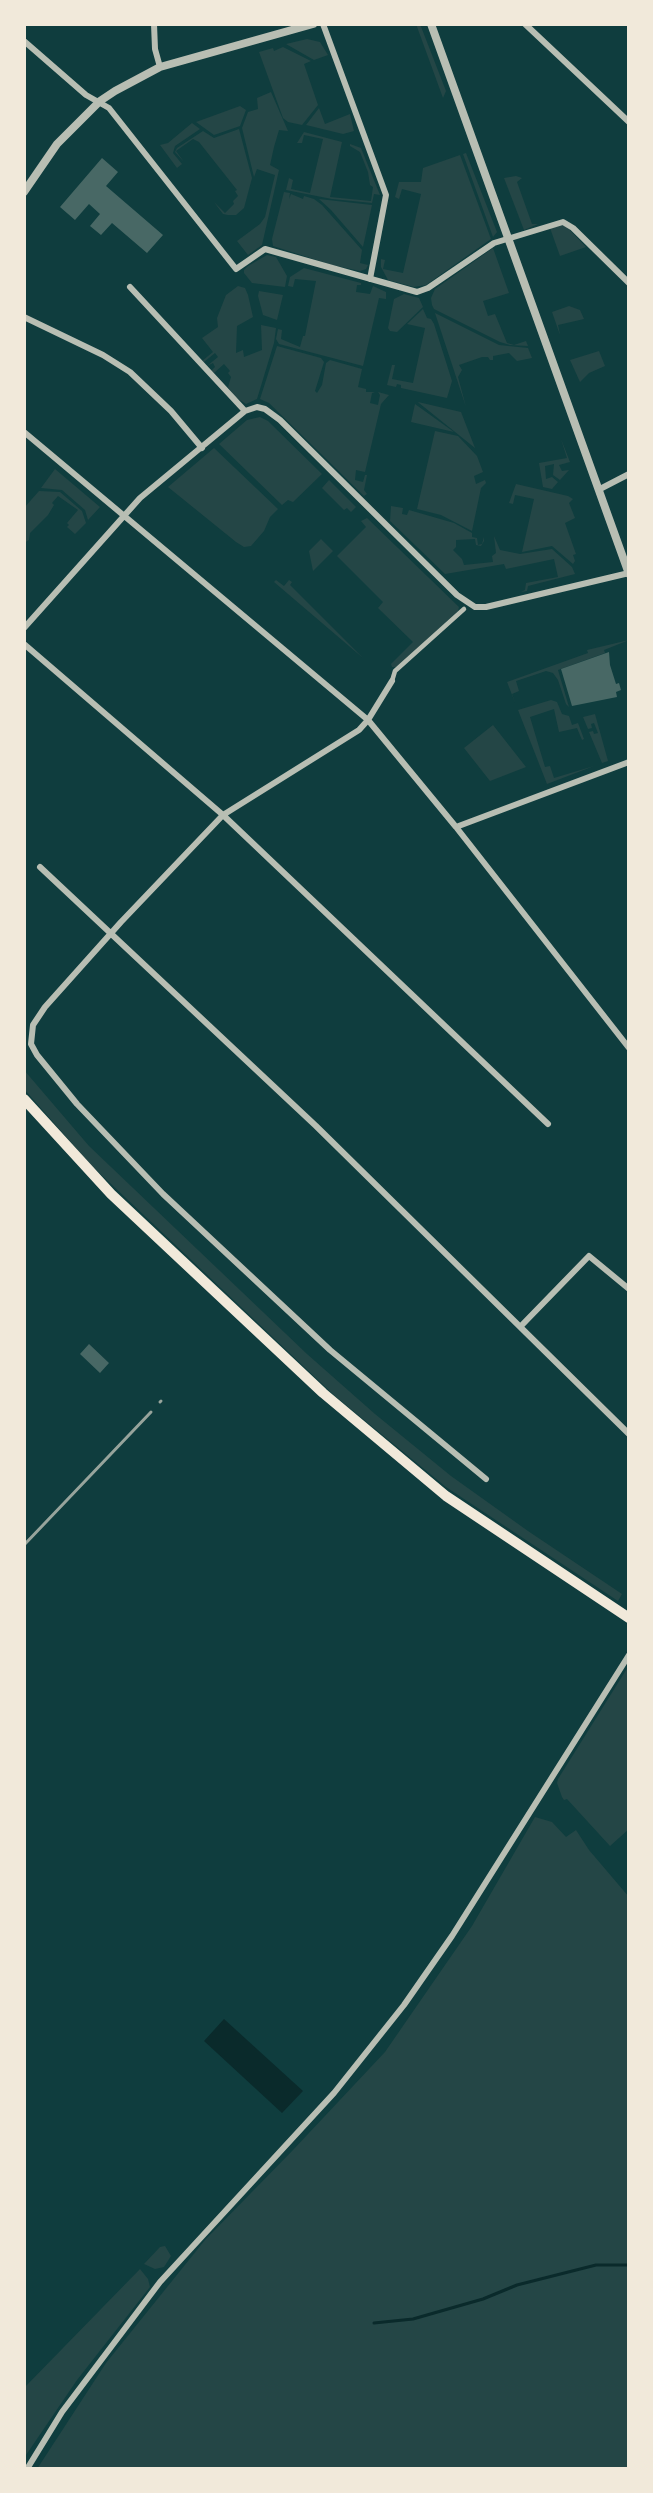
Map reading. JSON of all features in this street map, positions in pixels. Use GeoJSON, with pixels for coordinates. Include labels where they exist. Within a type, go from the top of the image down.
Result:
{"type":"FeatureCollection","features":[{"type":"Feature","properties":{"kind":"main road"},"geometry":{"type":"LineString","coordinates":[[24,1099],[111,1194],[322,1393],[446,1496],[629,1618]]}},
{"type":"Feature","properties":{"kind":"street"},"geometry":{"type":"LineString","coordinates":[[154,24],[155,49],[160,68]]}},
{"type":"Feature","properties":{"kind":"street"},"geometry":{"type":"LineString","coordinates":[[24,192],[57,144],[100,101],[132,81],[160,68],[313,24]]}},
{"type":"Feature","properties":{"kind":"street"},"geometry":{"type":"LineString","coordinates":[[323,24],[386,199],[370,279]]}},
{"type":"Feature","properties":{"kind":"street"},"geometry":{"type":"LineString","coordinates":[[24,628],[123,515],[156,483],[245,411],[259,406],[270,412],[457,595],[475,607],[486,607],[629,573],[431,24]]}},
{"type":"Feature","properties":{"kind":"street"},"geometry":{"type":"LineString","coordinates":[[525,24],[629,122]]}},
{"type":"Feature","properties":{"kind":"street"},"geometry":{"type":"LineString","coordinates":[[24,41],[86,95],[109,108],[236,269],[265,249],[411,291],[423,291],[485,248],[556,223],[566,223],[629,283]]}},
{"type":"Feature","properties":{"kind":"street"},"geometry":{"type":"LineString","coordinates":[[130,287],[245,411]]}},
{"type":"Feature","properties":{"kind":"street"},"geometry":{"type":"LineString","coordinates":[[24,317],[103,355],[130,372],[171,411],[202,448]]}},
{"type":"Feature","properties":{"kind":"street"},"geometry":{"type":"LineString","coordinates":[[24,432],[368,720],[456,827],[629,1048]]}},
{"type":"Feature","properties":{"kind":"street"},"geometry":{"type":"LineString","coordinates":[[600,489],[629,474]]}},
{"type":"Feature","properties":{"kind":"street"},"geometry":{"type":"LineString","coordinates":[[465,609],[395,671],[392,681],[368,720],[359,730],[224,815],[111,933],[45,1007],[36,1018],[31,1033],[33,1049],[42,1062],[84,1112],[163,1194],[330,1350],[486,1479]]}},
{"type":"Feature","properties":{"kind":"street"},"geometry":{"type":"LineString","coordinates":[[24,644],[224,815],[548,1124]]}},
{"type":"Feature","properties":{"kind":"street"},"geometry":{"type":"LineString","coordinates":[[456,827],[629,762]]}},
{"type":"Feature","properties":{"kind":"street"},"geometry":{"type":"LineString","coordinates":[[40,867],[292,1103],[629,1434]]}},
{"type":"Feature","properties":{"kind":"street"},"geometry":{"type":"LineString","coordinates":[[521,1326],[589,1256],[629,1289]]}},
{"type":"Feature","properties":{"kind":"street"},"geometry":{"type":"LineString","coordinates":[[27,2469],[69,2403],[160,2282],[334,2093],[404,2005],[452,1936],[629,1655]]}},
{"type":"Feature","properties":{"kind":"shaded area"},"geometry":{"type":"Polygon","coordinates":[[[416,24],[420,24],[446,91],[443,98],[416,24]]]}},
{"type":"Feature","properties":{"kind":"shaded area"},"geometry":{"type":"Polygon","coordinates":[[[307,39],[320,42],[328,55],[314,60],[286,44],[307,39]]]}},
{"type":"Feature","properties":{"kind":"shaded area"},"geometry":{"type":"Polygon","coordinates":[[[283,47],[311,61],[304,64],[318,105],[302,125],[288,122],[283,118],[259,52],[273,48],[274,51],[283,47]]]}},
{"type":"Feature","properties":{"kind":"shaded area"},"geometry":{"type":"Polygon","coordinates":[[[271,92],[288,131],[279,130],[274,147],[270,165],[279,170],[262,245],[248,255],[237,241],[260,224],[265,217],[275,175],[257,169],[254,177],[242,128],[248,112],[258,109],[257,98],[271,92]]]}},
{"type":"Feature","properties":{"kind":"shaded area"},"geometry":{"type":"Polygon","coordinates":[[[240,106],[246,110],[240,126],[214,135],[196,122],[240,106]]]}},
{"type":"Feature","properties":{"kind":"shaded area"},"geometry":{"type":"Polygon","coordinates":[[[319,108],[325,124],[350,114],[354,131],[343,134],[306,125],[319,108]]]}},
{"type":"Feature","properties":{"kind":"shaded area"},"geometry":{"type":"Polygon","coordinates":[[[192,123],[200,129],[175,146],[173,153],[182,164],[177,168],[160,145],[168,143],[192,123]]]}},
{"type":"Feature","properties":{"kind":"shaded area"},"geometry":{"type":"Polygon","coordinates":[[[239,129],[252,178],[244,208],[236,215],[228,215],[223,214],[214,202],[225,213],[234,204],[233,201],[238,196],[235,191],[237,190],[199,142],[193,139],[176,151],[184,162],[175,152],[177,148],[203,131],[214,138],[239,129]]]}},
{"type":"Feature","properties":{"kind":"shaded area"},"geometry":{"type":"Polygon","coordinates":[[[304,132],[342,142],[330,197],[371,201],[373,187],[370,185],[368,172],[360,152],[350,144],[361,148],[380,195],[374,194],[372,203],[332,199],[286,190],[289,178],[293,180],[291,189],[310,193],[323,139],[304,135],[302,143],[297,143],[304,132]]]}},
{"type":"Feature","properties":{"kind":"shaded area"},"geometry":{"type":"Polygon","coordinates":[[[466,153],[497,232],[493,237],[463,154],[466,153]]]}},
{"type":"Feature","properties":{"kind":"shaded area"},"geometry":{"type":"Polygon","coordinates":[[[460,155],[491,239],[426,285],[414,287],[388,280],[381,267],[381,259],[385,260],[383,269],[403,273],[421,194],[402,189],[399,199],[395,197],[399,182],[421,182],[423,168],[460,155]]]}},
{"type":"Feature","properties":{"kind":"shaded area"},"geometry":{"type":"Polygon","coordinates":[[[516,176],[522,178],[517,182],[532,224],[538,224],[524,230],[504,178],[516,176]]]}},
{"type":"Feature","properties":{"kind":"shaded area"},"geometry":{"type":"Polygon","coordinates":[[[284,192],[290,193],[289,199],[291,194],[303,199],[304,196],[322,205],[362,250],[360,263],[368,265],[366,269],[360,271],[332,265],[273,246],[272,239],[284,192]]]}},
{"type":"Feature","properties":{"kind":"shaded area"},"geometry":{"type":"Polygon","coordinates":[[[319,199],[372,205],[363,247],[331,210],[319,199]]]}},
{"type":"Feature","properties":{"kind":"shaded area"},"geometry":{"type":"Polygon","coordinates":[[[565,225],[586,247],[560,256],[550,228],[565,225]]]}},
{"type":"Feature","properties":{"kind":"shaded area"},"geometry":{"type":"Polygon","coordinates":[[[493,248],[509,293],[483,301],[488,316],[495,314],[507,343],[514,345],[526,341],[528,346],[510,345],[500,342],[434,309],[432,305],[431,298],[435,289],[493,248]]]}},
{"type":"Feature","properties":{"kind":"shaded area"},"geometry":{"type":"Polygon","coordinates":[[[267,255],[276,257],[287,276],[285,287],[252,283],[244,273],[248,266],[267,255]]]}},
{"type":"Feature","properties":{"kind":"shaded area"},"geometry":{"type":"Polygon","coordinates":[[[304,268],[361,283],[357,285],[356,292],[370,294],[373,286],[386,292],[386,299],[379,298],[363,366],[279,344],[276,339],[278,329],[282,330],[281,339],[300,347],[303,336],[305,336],[316,281],[295,279],[293,287],[288,286],[290,277],[304,268]]]}},
{"type":"Feature","properties":{"kind":"shaded area"},"geometry":{"type":"Polygon","coordinates":[[[238,286],[245,288],[253,317],[237,326],[236,353],[243,350],[244,357],[262,350],[261,325],[276,328],[274,343],[257,399],[246,404],[235,397],[228,387],[230,371],[224,364],[214,373],[211,371],[215,367],[213,363],[207,366],[218,357],[215,353],[204,362],[202,361],[213,352],[202,338],[218,327],[217,318],[226,295],[238,286]]]}},
{"type":"Feature","properties":{"kind":"shaded area"},"geometry":{"type":"Polygon","coordinates":[[[259,291],[283,295],[277,320],[263,315],[258,296],[259,291]]]}},
{"type":"Feature","properties":{"kind":"shaded area"},"geometry":{"type":"Polygon","coordinates":[[[404,294],[419,298],[423,307],[397,332],[390,331],[388,328],[394,299],[404,294]]]}},
{"type":"Feature","properties":{"kind":"shaded area"},"geometry":{"type":"Polygon","coordinates":[[[569,306],[580,310],[584,319],[558,325],[560,335],[552,312],[569,306]]]}},
{"type":"Feature","properties":{"kind":"shaded area"},"geometry":{"type":"Polygon","coordinates":[[[423,309],[427,318],[431,319],[434,324],[452,381],[447,398],[401,388],[401,385],[397,384],[396,387],[387,385],[392,365],[395,365],[392,379],[413,383],[425,328],[407,324],[423,309]]]}},
{"type":"Feature","properties":{"kind":"shaded area"},"geometry":{"type":"Polygon","coordinates":[[[435,313],[499,345],[528,348],[532,358],[517,361],[509,353],[493,356],[493,360],[482,357],[459,365],[462,370],[458,377],[466,407],[435,313]]]}},
{"type":"Feature","properties":{"kind":"shaded area"},"geometry":{"type":"Polygon","coordinates":[[[277,346],[321,358],[324,362],[315,391],[317,393],[322,385],[326,363],[330,360],[362,369],[358,387],[366,389],[366,392],[375,392],[372,393],[370,403],[378,405],[380,395],[378,392],[389,395],[381,404],[365,472],[356,470],[355,480],[363,482],[367,475],[364,490],[367,494],[364,496],[269,403],[260,399],[277,346]]]}},
{"type":"Feature","properties":{"kind":"shaded area"},"geometry":{"type":"Polygon","coordinates":[[[599,351],[605,366],[589,373],[580,382],[570,360],[599,351]]]}},
{"type":"Feature","properties":{"kind":"shaded area"},"geometry":{"type":"Polygon","coordinates":[[[419,403],[461,412],[475,448],[419,403]]]}},
{"type":"Feature","properties":{"kind":"shaded area"},"geometry":{"type":"Polygon","coordinates":[[[415,404],[454,432],[411,422],[415,404]]]}},
{"type":"Feature","properties":{"kind":"shaded area"},"geometry":{"type":"Polygon","coordinates":[[[260,417],[268,421],[322,474],[293,502],[288,500],[282,505],[219,444],[247,420],[260,417]]]}},
{"type":"Feature","properties":{"kind":"shaded area"},"geometry":{"type":"Polygon","coordinates":[[[435,431],[458,436],[477,456],[483,472],[474,476],[476,484],[485,480],[486,483],[481,488],[472,531],[441,515],[417,509],[435,431]]]}},
{"type":"Feature","properties":{"kind":"shaded area"},"geometry":{"type":"Polygon","coordinates":[[[561,439],[570,462],[559,465],[562,471],[569,470],[560,480],[553,475],[554,464],[545,466],[546,479],[552,477],[558,482],[552,489],[543,487],[539,463],[567,458],[561,439]]]}},
{"type":"Feature","properties":{"kind":"shaded area"},"geometry":{"type":"Polygon","coordinates":[[[214,448],[278,509],[251,546],[244,547],[236,542],[168,487],[214,448]]]}},
{"type":"Feature","properties":{"kind":"shaded area"},"geometry":{"type":"Polygon","coordinates":[[[55,469],[100,507],[88,520],[85,510],[62,490],[41,488],[55,469]]]}},
{"type":"Feature","properties":{"kind":"shaded area"},"geometry":{"type":"Polygon","coordinates":[[[329,480],[356,507],[351,512],[347,508],[344,510],[322,488],[329,480]]]}},
{"type":"Feature","properties":{"kind":"shaded area"},"geometry":{"type":"Polygon","coordinates":[[[516,484],[573,499],[569,503],[575,518],[565,523],[576,554],[573,555],[575,561],[573,564],[552,546],[522,552],[534,499],[515,495],[513,504],[509,503],[516,484]]]}},
{"type":"Feature","properties":{"kind":"shaded area"},"geometry":{"type":"Polygon","coordinates":[[[39,491],[60,492],[82,511],[86,523],[75,534],[67,527],[69,525],[67,523],[78,510],[58,496],[52,503],[54,505],[48,515],[30,533],[29,540],[24,543],[24,508],[39,491]]]}},
{"type":"Feature","properties":{"kind":"shaded area"},"geometry":{"type":"Polygon","coordinates":[[[391,506],[403,508],[402,514],[407,515],[409,510],[454,523],[472,533],[472,537],[477,538],[478,545],[482,544],[484,537],[484,541],[481,546],[476,545],[475,539],[456,540],[456,547],[453,550],[462,559],[464,565],[493,562],[492,556],[496,553],[494,536],[500,550],[520,554],[552,549],[572,567],[575,574],[528,586],[527,591],[521,592],[525,590],[526,583],[558,577],[554,559],[506,569],[504,564],[445,574],[390,521],[391,506]]]}},
{"type":"Feature","properties":{"kind":"shaded area"},"geometry":{"type":"Polygon","coordinates":[[[367,518],[459,607],[458,611],[397,667],[392,667],[391,664],[413,642],[378,608],[383,602],[337,556],[366,527],[361,521],[367,518]]]}},
{"type":"Feature","properties":{"kind":"shaded area"},"geometry":{"type":"Polygon","coordinates":[[[321,539],[333,551],[313,571],[309,551],[321,539]]]}},
{"type":"Feature","properties":{"kind":"shaded area"},"geometry":{"type":"Polygon","coordinates":[[[276,580],[284,586],[289,580],[292,582],[290,585],[363,658],[274,582],[276,580]]]}},
{"type":"Feature","properties":{"kind":"shaded area"},"geometry":{"type":"Polygon","coordinates":[[[629,640],[604,650],[605,653],[558,670],[569,707],[558,680],[553,673],[546,671],[516,681],[519,691],[512,694],[516,705],[507,682],[588,653],[587,650],[629,640]]]}},
{"type":"Feature","properties":{"kind":"shaded area"},"geometry":{"type":"Polygon","coordinates":[[[551,700],[557,702],[562,714],[569,716],[572,725],[578,723],[584,739],[582,740],[577,728],[559,732],[554,709],[530,717],[545,767],[550,766],[554,778],[594,766],[547,784],[518,710],[551,700]]]}},
{"type":"Feature","properties":{"kind":"shaded area"},"geometry":{"type":"Polygon","coordinates":[[[595,714],[608,761],[602,763],[589,732],[598,733],[594,723],[591,724],[592,728],[588,729],[583,717],[595,714]]]}},
{"type":"Feature","properties":{"kind":"shaded area"},"geometry":{"type":"Polygon","coordinates":[[[493,725],[526,767],[490,781],[464,748],[493,725]]]}},
{"type":"Feature","properties":{"kind":"shaded area"},"geometry":{"type":"Polygon","coordinates":[[[24,1070],[89,1146],[307,1354],[375,1414],[451,1476],[622,1594],[618,1601],[446,1487],[335,1396],[91,1165],[24,1089],[24,1070]]]}},
{"type":"Feature","properties":{"kind":"shaded area"},"geometry":{"type":"Polygon","coordinates":[[[628,1667],[629,1829],[610,1846],[567,1799],[564,1800],[557,1783],[628,1667]]]}},
{"type":"Feature","properties":{"kind":"shaded area"},"geometry":{"type":"Polygon","coordinates":[[[535,1817],[552,1822],[566,1837],[576,1830],[589,1850],[629,1897],[629,2469],[37,2469],[106,2363],[205,2240],[385,2052],[472,1926],[535,1817]]]}},
{"type":"Feature","properties":{"kind":"shaded area"},"geometry":{"type":"Polygon","coordinates":[[[224,2019],[303,2091],[282,2113],[204,2041],[224,2019]]]}},
{"type":"Feature","properties":{"kind":"shaded area"},"geometry":{"type":"Polygon","coordinates":[[[165,2246],[171,2256],[164,2267],[155,2269],[144,2264],[160,2247],[165,2246]]]}},
{"type":"Feature","properties":{"kind":"shaded area"},"geometry":{"type":"Polygon","coordinates":[[[140,2269],[148,2279],[150,2287],[77,2380],[24,2458],[24,2388],[140,2269]]]}},
{"type":"Feature","properties":{"kind":"building"},"geometry":{"type":"Polygon","coordinates":[[[102,158],[118,172],[106,186],[163,235],[147,253],[112,223],[101,235],[90,226],[100,214],[89,204],[75,220],[60,207],[102,158]]]}},
{"type":"Feature","properties":{"kind":"building"},"geometry":{"type":"Polygon","coordinates":[[[609,652],[610,665],[616,684],[619,683],[621,690],[616,692],[617,697],[572,706],[561,669],[609,652]]]}},
{"type":"Feature","properties":{"kind":"building"},"geometry":{"type":"Polygon","coordinates":[[[89,1344],[109,1363],[100,1373],[80,1354],[89,1344]]]}},
{"type":"Feature","properties":{"kind":"waterway"},"geometry":{"type":"LineString","coordinates":[[374,2323],[413,2319],[483,2299],[517,2285],[596,2265],[629,2265]]}},
{"type":"Feature","properties":{"kind":"railway"},"geometry":{"type":"LineString","coordinates":[[24,1545],[151,1412]]}}]}
